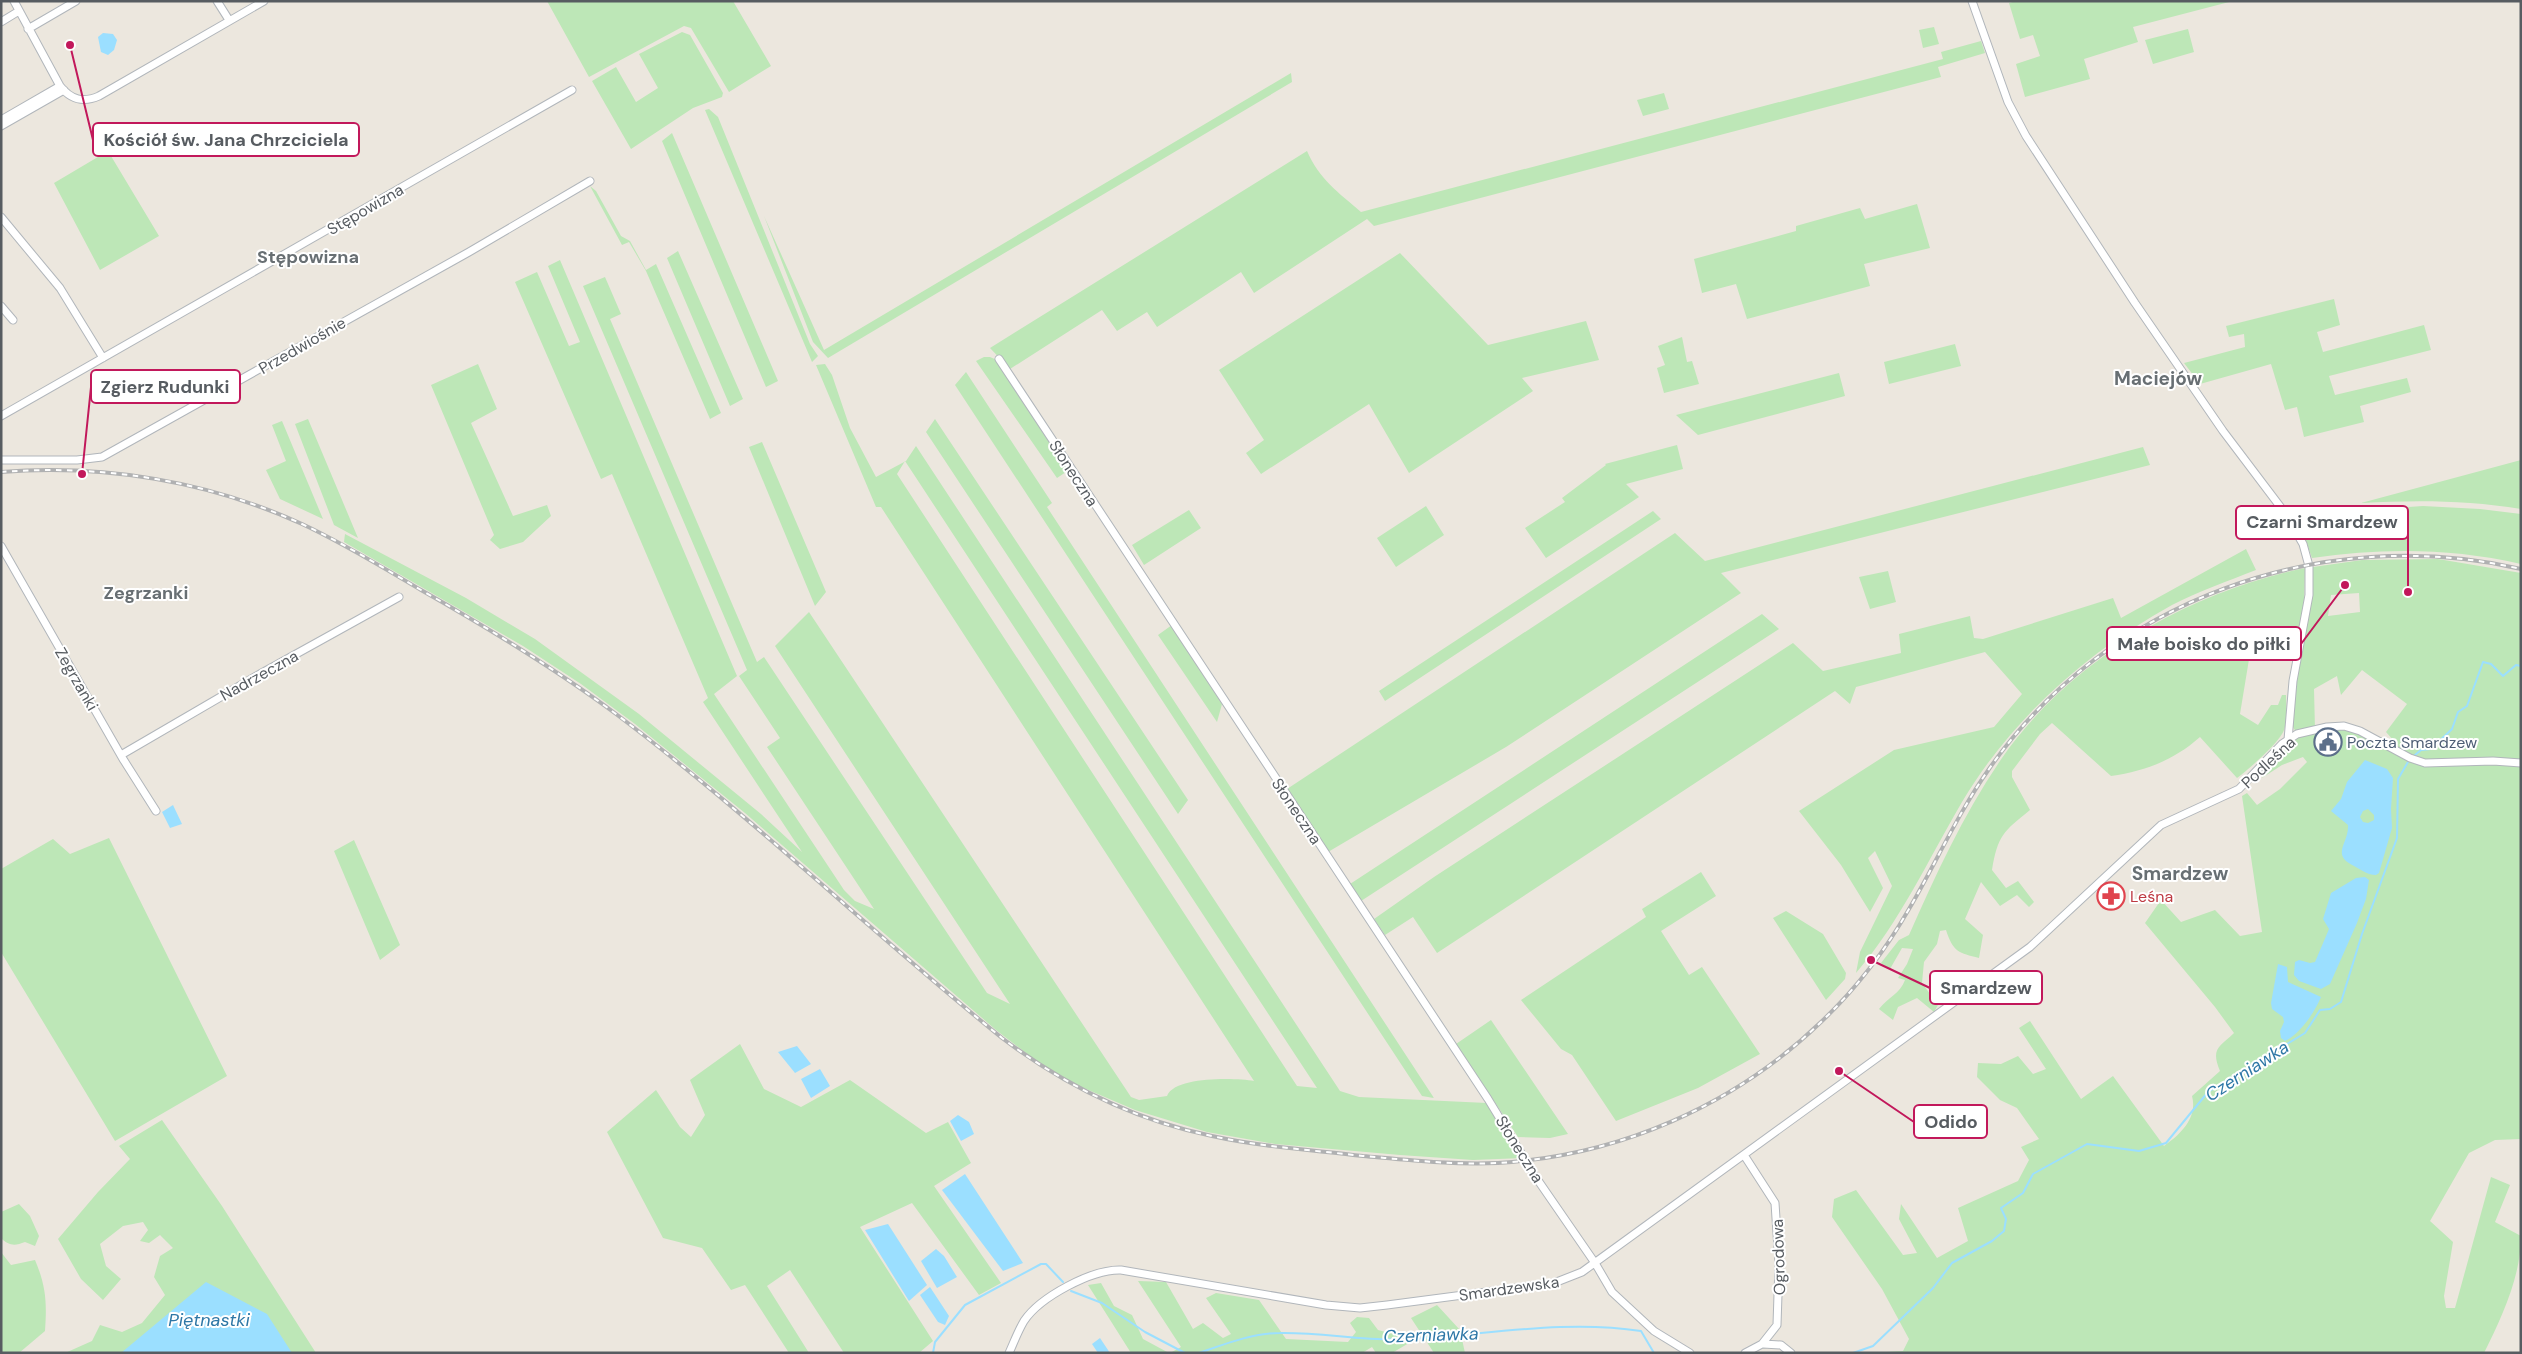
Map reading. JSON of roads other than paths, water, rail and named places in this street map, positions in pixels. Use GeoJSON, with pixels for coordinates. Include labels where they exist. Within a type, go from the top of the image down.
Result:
{"type":"FeatureCollection","features":[{"type":"Feature","properties":{"kind":"street"},"geometry":{"type":"LineString","coordinates":[[14,1],[60,86],[76,99],[86,100],[99,96],[264,1]]}},
{"type":"Feature","properties":{"kind":"street"},"geometry":{"type":"LineString","coordinates":[[28,29],[76,1]]}},
{"type":"Feature","properties":{"kind":"street"},"geometry":{"type":"LineString","coordinates":[[217,1],[229,20]]}},
{"type":"Feature","properties":{"kind":"street"},"geometry":{"type":"LineString","coordinates":[[1972,1],[2006,97],[2026,136],[2210,412],[2292,524],[2303,544],[2309,564],[2309,595],[2293,681],[2288,740]]}},
{"type":"Feature","properties":{"kind":"street"},"geometry":{"type":"LineString","coordinates":[[1,22],[19,11]]}},
{"type":"Feature","properties":{"kind":"street"},"geometry":{"type":"LineString","coordinates":[[1,120],[60,86]]}},
{"type":"Feature","properties":{"kind":"street"},"geometry":{"type":"LineString","coordinates":[[1,126],[60,86]]}},
{"type":"Feature","properties":{"kind":"street","name":"Stępowizna"},"geometry":{"type":"LineString","coordinates":[[1,416],[572,90]]}},
{"type":"Feature","properties":{"kind":"street","name":"Przedwiośnie"},"geometry":{"type":"LineString","coordinates":[[1,460],[77,460],[102,457],[469,252],[590,181]]}},
{"type":"Feature","properties":{"kind":"street"},"geometry":{"type":"LineString","coordinates":[[1,217],[60,288],[104,358]]}},
{"type":"Feature","properties":{"kind":"street"},"geometry":{"type":"LineString","coordinates":[[1,306],[13,320]]}},
{"type":"Feature","properties":{"kind":"street","name":"Słoneczna"},"geometry":{"type":"LineString","coordinates":[[999,359],[1488,1099],[1535,1176],[1596,1263],[1612,1292],[1654,1331],[1690,1353]]}},
{"type":"Feature","properties":{"kind":"street","name":"Zegrzanki"},"geometry":{"type":"LineString","coordinates":[[1,546],[121,755],[156,810]]}},
{"type":"Feature","properties":{"kind":"street","name":"Nadrzeczna"},"geometry":{"type":"LineString","coordinates":[[121,755],[249,679],[400,597]]}},
{"type":"Feature","properties":{"kind":"street"},"geometry":{"type":"LineString","coordinates":[[2289,720],[2297,734]]}},
{"type":"Feature","properties":{"kind":"street","name":"Podleśna"},"geometry":{"type":"LineString","coordinates":[[2054,925],[2153,831],[2169,820],[2235,793],[2288,740],[2297,734],[2327,727],[2344,726],[2360,731],[2410,758],[2425,763],[2492,761],[2521,763]]}},
{"type":"Feature","properties":{"kind":"street","name":"Smardzewska"},"geometry":{"type":"LineString","coordinates":[[1009,1353],[1024,1321],[1035,1309],[1084,1277],[1104,1271],[1121,1270],[1360,1308],[1554,1283],[1575,1276],[1596,1263],[2018,956],[2054,925]]}},
{"type":"Feature","properties":{"kind":"street","name":"Ogrodowa"},"geometry":{"type":"LineString","coordinates":[[1744,1155],[1776,1207],[1779,1264],[1778,1321],[1776,1328],[1762,1344],[1745,1353]]}},
{"type":"Feature","properties":{"kind":"street"},"geometry":{"type":"LineString","coordinates":[[1762,1344],[1781,1345],[1791,1353]]}},
{"type":"Feature","properties":{"kind":"water"},"geometry":{"type":"Polygon","coordinates":[[[103,33],[113,34],[117,40],[114,50],[108,55],[101,52],[98,37],[103,33]]]}},
{"type":"Feature","properties":{"kind":"water"},"geometry":{"type":"Polygon","coordinates":[[[2365,760],[2387,769],[2393,778],[2392,828],[2379,873],[2376,875],[2362,871],[2347,862],[2343,857],[2342,848],[2348,832],[2348,825],[2331,811],[2341,799],[2347,782],[2365,760]],[[2368,809],[2363,811],[2360,817],[2363,822],[2368,823],[2374,820],[2374,815],[2368,809]]]}},
{"type":"Feature","properties":{"kind":"water"},"geometry":{"type":"Polygon","coordinates":[[[173,805],[182,824],[170,828],[162,812],[173,805]]]}},
{"type":"Feature","properties":{"kind":"water"},"geometry":{"type":"Polygon","coordinates":[[[2365,877],[2369,880],[2366,899],[2330,984],[2321,989],[2299,981],[2294,975],[2295,962],[2299,960],[2310,963],[2315,962],[2329,929],[2323,919],[2331,893],[2356,878],[2365,877]]]}},
{"type":"Feature","properties":{"kind":"water"},"geometry":{"type":"Polygon","coordinates":[[[2278,964],[2287,967],[2288,982],[2321,997],[2315,1010],[2306,1022],[2285,1041],[2281,1038],[2280,1031],[2284,1022],[2283,1017],[2272,1009],[2271,1003],[2278,964]]]}},
{"type":"Feature","properties":{"kind":"water"},"geometry":{"type":"Polygon","coordinates":[[[797,1046],[811,1064],[795,1073],[778,1052],[797,1046]]]}},
{"type":"Feature","properties":{"kind":"water"},"geometry":{"type":"Polygon","coordinates":[[[820,1069],[830,1086],[811,1098],[801,1079],[820,1069]]]}},
{"type":"Feature","properties":{"kind":"water"},"geometry":{"type":"Polygon","coordinates":[[[958,1115],[969,1122],[974,1134],[961,1141],[950,1121],[958,1115]]]}},
{"type":"Feature","properties":{"kind":"water"},"geometry":{"type":"Polygon","coordinates":[[[965,1174],[1023,1263],[1003,1271],[942,1190],[965,1174]]]}},
{"type":"Feature","properties":{"kind":"water"},"geometry":{"type":"Polygon","coordinates":[[[888,1224],[927,1285],[909,1301],[865,1230],[888,1224]]]}},
{"type":"Feature","properties":{"kind":"water"},"geometry":{"type":"Polygon","coordinates":[[[936,1249],[944,1256],[957,1277],[937,1288],[921,1261],[936,1249]]]}},
{"type":"Feature","properties":{"kind":"water","name":"Piętnastki"},"geometry":{"type":"Polygon","coordinates":[[[206,1282],[267,1314],[292,1353],[121,1353],[206,1282]]]}},
{"type":"Feature","properties":{"kind":"water"},"geometry":{"type":"Polygon","coordinates":[[[930,1287],[949,1316],[945,1325],[938,1322],[920,1295],[930,1287]]]}},
{"type":"Feature","properties":{"kind":"water"},"geometry":{"type":"Polygon","coordinates":[[[1100,1338],[1110,1353],[1098,1353],[1092,1344],[1100,1338]]]}},
{"type":"Feature","properties":{"kind":"waterway","name":"Czerniawka"},"geometry":{"type":"LineString","coordinates":[[2415,755],[2421,750],[2431,749],[2452,729],[2458,712],[2467,706],[2483,662],[2491,664],[2503,676],[2516,665],[2521,666]]}},
{"type":"Feature","properties":{"kind":"waterway","name":"Czerniawka"},"geometry":{"type":"LineString","coordinates":[[1853,1353],[1873,1346],[1933,1288],[1952,1263],[1992,1241],[2004,1231],[2006,1219],[2001,1208],[2023,1193],[2033,1174],[2087,1144],[2139,1151],[2166,1143],[2208,1092],[2305,1033],[2320,1010],[2330,1009],[2341,1002],[2362,934],[2397,838],[2398,779],[2408,762]]}},
{"type":"Feature","properties":{"kind":"waterway","name":"Czerniawka"},"geometry":{"type":"LineString","coordinates":[[933,1353],[935,1342],[965,1305],[1041,1264],[1046,1264],[1063,1282]]}},
{"type":"Feature","properties":{"kind":"waterway","name":"Czerniawka"},"geometry":{"type":"LineString","coordinates":[[1071,1291],[1102,1303],[1145,1332],[1185,1353]]}},
{"type":"Feature","properties":{"kind":"waterway","name":"Czerniawka"},"geometry":{"type":"LineString","coordinates":[[1199,1353],[1239,1340],[1270,1333],[1393,1340],[1554,1327],[1612,1328],[1641,1331],[1654,1353]]}},
{"type":"Feature","properties":{"kind":"railway"},"geometry":{"type":"LineString","coordinates":[[1,472],[40,470],[117,474],[193,487],[266,509],[317,531],[362,556],[520,649],[616,714],[714,792],[1002,1038],[1050,1071],[1101,1099],[1155,1121],[1231,1140],[1268,1146],[1447,1163],[1498,1163],[1543,1158],[1587,1150],[1630,1137],[1672,1121],[1712,1102],[1751,1078],[1787,1052],[1834,1009],[1880,955],[1919,892],[1978,786],[1989,769],[2038,710],[2094,660],[2157,619],[2225,588],[2296,568],[2371,557],[2446,557],[2521,569]]}},
{"type":"Feature","properties":{"kind":"place","name":"Kościół św. Jana Chrzciciela"},"geometry":{"type":"Point","coordinates":[70,45]}},
{"type":"Feature","properties":{"kind":"place","name":"Zgierz Rudunki"},"geometry":{"type":"Point","coordinates":[82,474]}},
{"type":"Feature","properties":{"kind":"place","name":"Małe boisko do piłki"},"geometry":{"type":"Point","coordinates":[2345,585]}},
{"type":"Feature","properties":{"kind":"place","name":"Czarni Smardzew"},"geometry":{"type":"Point","coordinates":[2408,592]}},
{"type":"Feature","properties":{"kind":"place","name":"Poczta Smardzew"},"geometry":{"type":"Point","coordinates":[2328,742]}},
{"type":"Feature","properties":{"kind":"place","name":"Leśna"},"geometry":{"type":"Point","coordinates":[2111,896]}},
{"type":"Feature","properties":{"kind":"place","name":"Smardzew"},"geometry":{"type":"Point","coordinates":[1871,960]}},
{"type":"Feature","properties":{"kind":"place","name":"Odido"},"geometry":{"type":"Point","coordinates":[1839,1071]}},
{"type":"Feature","properties":{"kind":"district","name":"Stępowizna"},"geometry":{"type":"Point","coordinates":[308,257]}},
{"type":"Feature","properties":{"kind":"district","name":"Maciejów"},"geometry":{"type":"Point","coordinates":[2158,378]}},
{"type":"Feature","properties":{"kind":"district","name":"Zegrzanki"},"geometry":{"type":"Point","coordinates":[146,593]}},
{"type":"Feature","properties":{"kind":"district","name":"Smardzew"},"geometry":{"type":"Point","coordinates":[2180,873]}}]}
